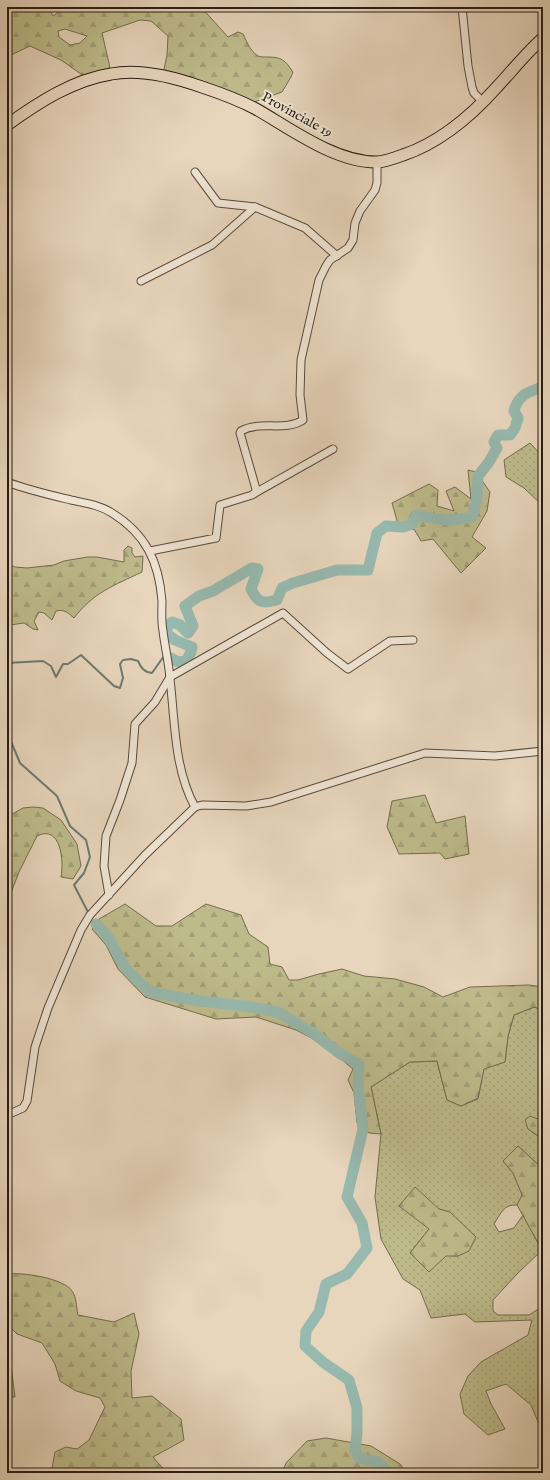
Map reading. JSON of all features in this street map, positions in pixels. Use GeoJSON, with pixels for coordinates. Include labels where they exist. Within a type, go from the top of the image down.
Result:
{"type":"FeatureCollection","features":[{"type":"Feature","properties":{"kind":"main road","name":"Provinciale 19"},"geometry":{"type":"LineString","coordinates":[[7,125],[36,104],[62,90],[94,78],[126,72],[161,75],[177,78],[210,89],[248,105],[309,140],[349,158],[377,163],[404,155],[443,135],[483,102],[520,60],[543,38]]}},
{"type":"Feature","properties":{"kind":"street"},"geometry":{"type":"LineString","coordinates":[[462,7],[468,66],[472,87],[474,93],[483,102]]}},
{"type":"Feature","properties":{"kind":"street"},"geometry":{"type":"LineString","coordinates":[[255,492],[256,489],[240,433],[241,431],[257,426],[290,425],[303,420],[300,395],[301,360],[319,280],[330,260],[348,248],[353,240],[355,224],[360,211],[375,190],[377,183],[377,163]]}},
{"type":"Feature","properties":{"kind":"street"},"geometry":{"type":"LineString","coordinates":[[195,172],[218,203],[255,207],[305,228],[337,256]]}},
{"type":"Feature","properties":{"kind":"street"},"geometry":{"type":"LineString","coordinates":[[140,281],[212,245],[255,207]]}},
{"type":"Feature","properties":{"kind":"street"},"geometry":{"type":"LineString","coordinates":[[150,551],[216,538],[220,505],[252,495],[333,449]]}},
{"type":"Feature","properties":{"kind":"street"},"geometry":{"type":"LineString","coordinates":[[7,482],[46,494],[100,507],[111,512],[125,522],[140,537],[150,551],[156,565],[159,578],[163,632],[179,756],[185,782],[195,807]]}},
{"type":"Feature","properties":{"kind":"street"},"geometry":{"type":"LineString","coordinates":[[109,895],[104,866],[106,836],[132,763],[135,724],[155,702],[170,677],[283,613],[327,653],[348,669],[390,640],[412,640]]}},
{"type":"Feature","properties":{"kind":"street"},"geometry":{"type":"LineString","coordinates":[[7,1115],[23,1108],[28,1101],[35,1047],[48,1008],[90,915],[145,855],[195,807],[202,805],[246,806],[271,802],[425,753],[495,756],[543,751]]}},
{"type":"Feature","properties":{"kind":"green space"},"geometry":{"type":"Polygon","coordinates":[[[7,7],[48,7],[53,16],[66,7],[201,7],[228,37],[238,32],[243,34],[255,54],[260,57],[272,57],[283,60],[293,72],[282,92],[246,105],[163,74],[167,55],[168,36],[151,21],[140,20],[102,33],[111,72],[88,79],[61,60],[30,46],[7,57],[7,7]],[[65,29],[58,31],[59,37],[70,45],[80,43],[87,36],[65,29]]]}},
{"type":"Feature","properties":{"kind":"green space"},"geometry":{"type":"Polygon","coordinates":[[[530,443],[543,457],[543,506],[524,488],[506,477],[504,460],[530,443]]]}},
{"type":"Feature","properties":{"kind":"green space"},"geometry":{"type":"Polygon","coordinates":[[[468,470],[476,472],[490,492],[487,511],[472,537],[486,548],[461,573],[433,539],[421,541],[414,529],[400,531],[392,503],[429,484],[438,490],[437,506],[454,511],[446,491],[455,487],[471,499],[468,470]]]}},
{"type":"Feature","properties":{"kind":"green space"},"geometry":{"type":"Polygon","coordinates":[[[128,546],[132,548],[132,553],[135,557],[143,556],[142,572],[105,590],[81,609],[74,618],[66,612],[56,611],[52,620],[44,613],[39,612],[34,621],[38,630],[33,629],[24,623],[7,624],[7,563],[15,567],[27,568],[54,565],[64,561],[87,557],[97,557],[124,562],[124,550],[128,546]]]}},
{"type":"Feature","properties":{"kind":"green space"},"geometry":{"type":"Polygon","coordinates":[[[425,795],[436,823],[465,816],[469,854],[445,859],[440,853],[399,854],[387,827],[392,801],[425,795]]]}},
{"type":"Feature","properties":{"kind":"green space"},"geometry":{"type":"Polygon","coordinates":[[[23,808],[43,808],[61,820],[77,844],[81,866],[73,879],[61,877],[61,854],[56,839],[51,835],[45,834],[37,836],[19,872],[7,903],[7,817],[23,808]]]}},
{"type":"Feature","properties":{"kind":"green space"},"geometry":{"type":"Polygon","coordinates":[[[125,904],[156,926],[172,926],[206,904],[241,915],[249,934],[268,947],[270,964],[282,967],[289,980],[298,980],[342,969],[364,976],[395,979],[424,987],[443,997],[470,987],[529,985],[543,987],[543,1010],[534,1007],[514,1015],[508,1036],[505,1062],[484,1069],[478,1098],[461,1106],[447,1100],[437,1061],[410,1062],[371,1087],[381,1134],[369,1133],[357,1123],[354,1093],[348,1080],[353,1069],[321,1043],[296,1030],[256,1017],[216,1019],[145,997],[118,969],[106,945],[92,929],[99,919],[125,904]]]}},
{"type":"Feature","properties":{"kind":"green space"},"geometry":{"type":"Polygon","coordinates":[[[534,1007],[543,1010],[543,1121],[538,1120],[528,1129],[543,1139],[543,1169],[518,1146],[503,1161],[513,1173],[523,1195],[517,1205],[509,1206],[503,1210],[494,1224],[499,1232],[514,1228],[523,1215],[542,1250],[493,1300],[493,1311],[498,1315],[529,1315],[537,1310],[543,1309],[543,1388],[540,1393],[540,1399],[543,1405],[543,1434],[531,1405],[506,1384],[486,1391],[491,1404],[505,1429],[488,1435],[464,1414],[460,1394],[468,1376],[481,1362],[528,1335],[532,1320],[475,1322],[465,1314],[431,1318],[420,1290],[403,1279],[381,1239],[375,1197],[381,1134],[371,1087],[410,1062],[437,1061],[447,1100],[461,1106],[478,1099],[484,1068],[505,1062],[508,1036],[514,1015],[534,1007]],[[439,1209],[429,1229],[410,1253],[458,1256],[450,1212],[439,1209]]]}},
{"type":"Feature","properties":{"kind":"green space"},"geometry":{"type":"Polygon","coordinates":[[[530,1116],[543,1121],[543,1139],[528,1129],[525,1120],[530,1116]]]}},
{"type":"Feature","properties":{"kind":"green space"},"geometry":{"type":"Polygon","coordinates":[[[518,1146],[543,1169],[542,1250],[517,1205],[522,1195],[513,1173],[503,1161],[518,1146]]]}},
{"type":"Feature","properties":{"kind":"green space"},"geometry":{"type":"Polygon","coordinates":[[[415,1187],[439,1209],[450,1212],[476,1237],[469,1251],[458,1256],[446,1256],[429,1272],[410,1253],[429,1229],[399,1206],[415,1187]]]}},
{"type":"Feature","properties":{"kind":"green space"},"geometry":{"type":"Polygon","coordinates":[[[7,1274],[32,1275],[52,1279],[67,1286],[75,1297],[78,1315],[114,1322],[134,1313],[139,1334],[131,1371],[132,1398],[152,1396],[181,1419],[184,1440],[153,1457],[167,1473],[51,1473],[55,1452],[66,1447],[77,1449],[89,1440],[105,1407],[100,1398],[76,1391],[60,1381],[55,1364],[42,1343],[17,1334],[7,1324],[7,1274]]]}},
{"type":"Feature","properties":{"kind":"green space"},"geometry":{"type":"Polygon","coordinates":[[[7,1362],[11,1366],[15,1397],[7,1396],[7,1362]]]}},
{"type":"Feature","properties":{"kind":"green space"},"geometry":{"type":"Polygon","coordinates":[[[326,1438],[371,1446],[400,1464],[407,1473],[362,1473],[361,1471],[349,1473],[282,1473],[286,1463],[307,1441],[326,1438]]]}},
{"type":"Feature","properties":{"kind":"waterway"},"geometry":{"type":"LineString","coordinates":[[171,658],[178,662],[186,661],[191,652],[192,647],[175,640],[167,634],[167,627],[172,622],[180,625],[188,633],[193,626],[185,606],[199,596],[213,591],[252,568],[258,569],[251,589],[258,600],[264,602],[277,600],[282,588],[293,583],[337,570],[368,570],[377,533],[386,526],[403,527],[412,524],[417,515],[444,520],[458,520],[472,517],[477,499],[478,476],[489,462],[497,448],[494,442],[498,435],[510,435],[515,428],[518,418],[514,411],[518,401],[524,395],[543,387]]}},
{"type":"Feature","properties":{"kind":"waterway"},"geometry":{"type":"LineString","coordinates":[[7,663],[43,661],[51,666],[56,677],[63,664],[68,664],[81,655],[114,686],[120,688],[123,678],[120,664],[123,660],[131,659],[138,661],[143,669],[152,673],[164,656]]}},
{"type":"Feature","properties":{"kind":"waterway"},"geometry":{"type":"LineString","coordinates":[[7,732],[20,763],[57,796],[70,826],[86,840],[90,857],[84,873],[74,885],[89,914]]}},
{"type":"Feature","properties":{"kind":"waterway"},"geometry":{"type":"LineString","coordinates":[[96,924],[108,937],[126,969],[150,992],[193,1000],[278,1012],[313,1033],[342,1055],[359,1064],[358,1085],[363,1129],[347,1197],[362,1223],[367,1248],[347,1274],[326,1284],[319,1312],[306,1331],[305,1346],[324,1363],[349,1380],[357,1408],[355,1450],[359,1458],[378,1462],[390,1473]]}}]}
